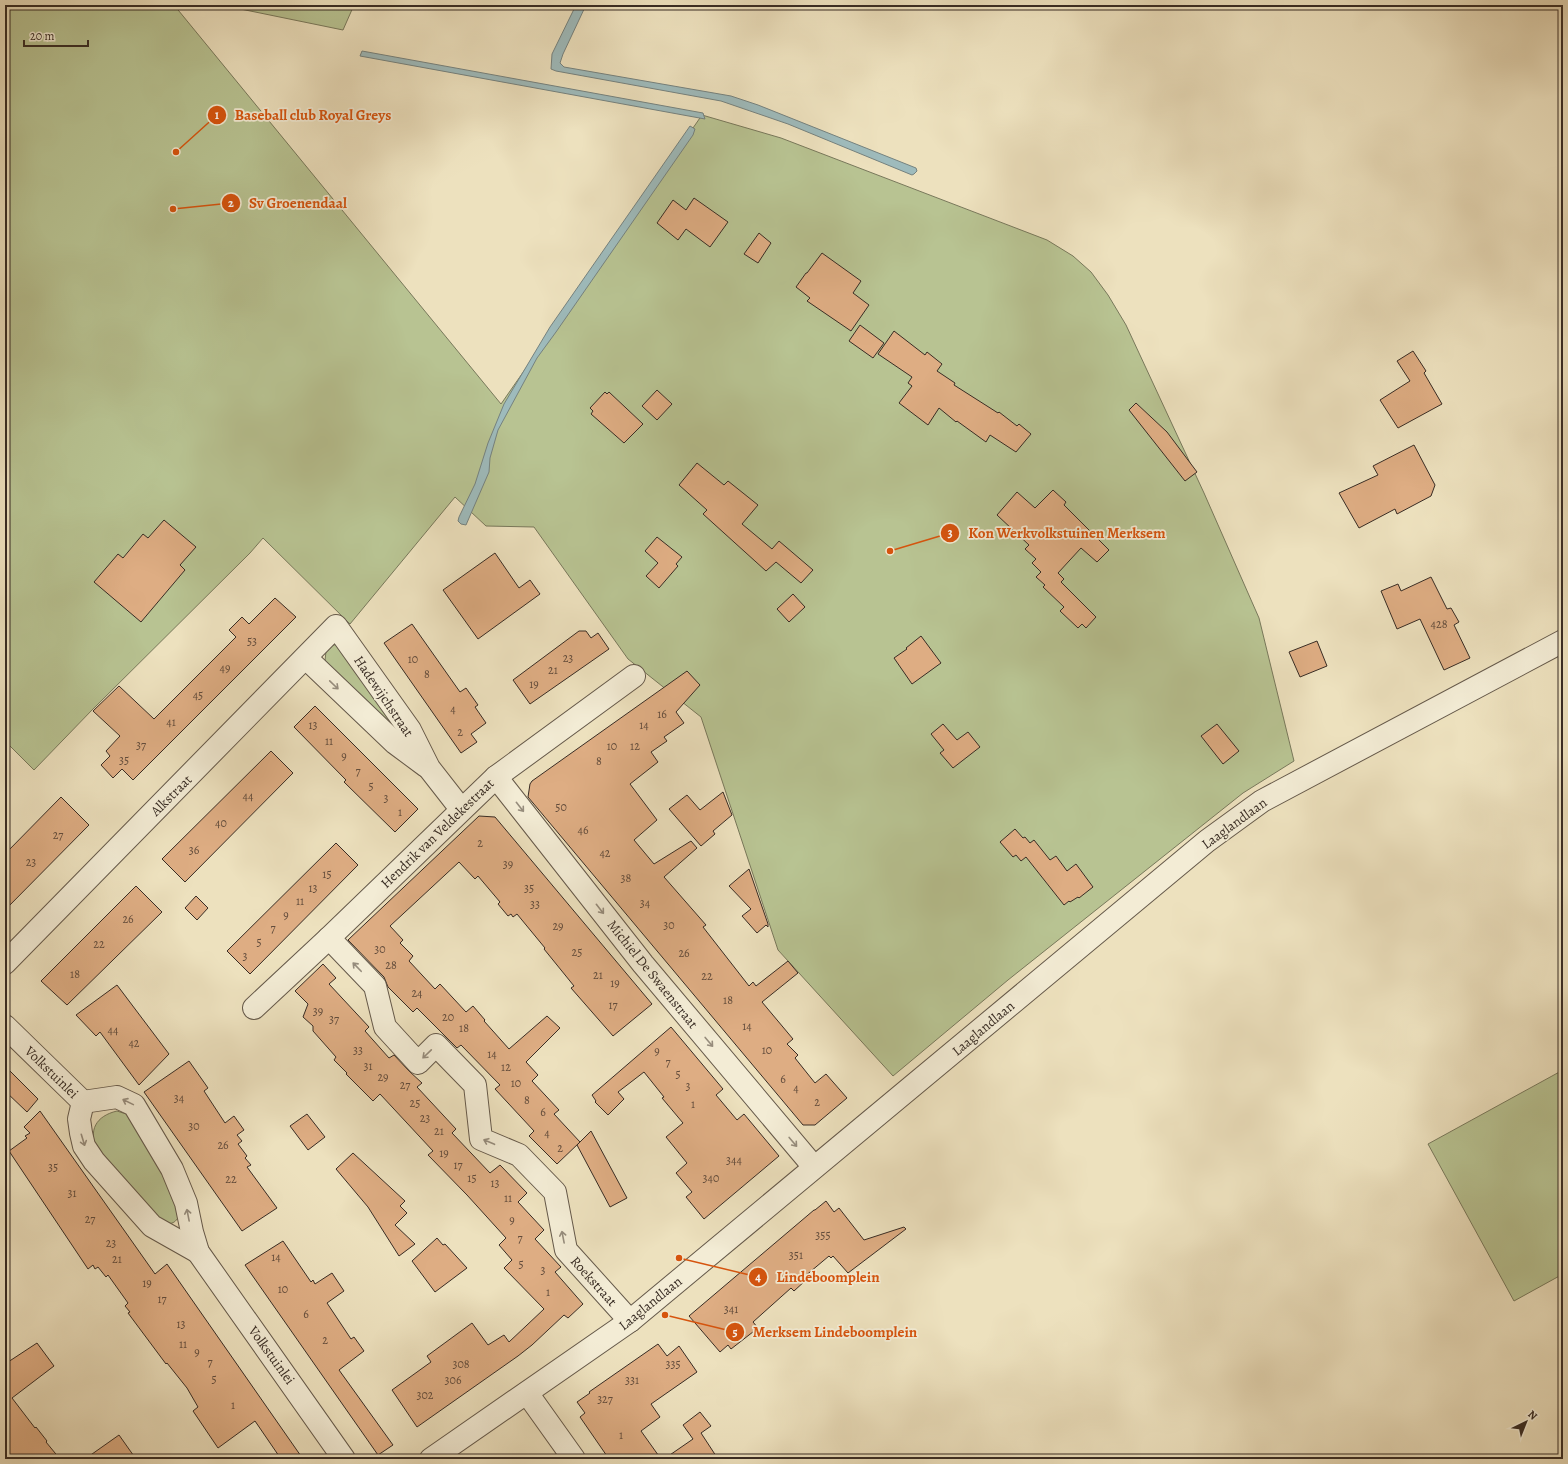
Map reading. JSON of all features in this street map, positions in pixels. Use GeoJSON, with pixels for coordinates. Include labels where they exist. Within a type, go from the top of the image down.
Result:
{"type":"FeatureCollection","features":[{"type":"Feature","properties":{"kind":"street","name":"Alkstraat"},"geometry":{"type":"LineString","coordinates":[[5,963],[336,626]]}},
{"type":"Feature","properties":{"kind":"street","name":"Hadewijchstraat"},"geometry":{"type":"LineString","coordinates":[[336,626],[410,730],[429,768],[461,809]]}},
{"type":"Feature","properties":{"kind":"street","name":"Laaglandlaan"},"geometry":{"type":"LineString","coordinates":[[431,1459],[630,1321],[1207,841],[1262,801],[1563,641]]}},
{"type":"Feature","properties":{"kind":"street","name":"Hadewijchstraat"},"geometry":{"type":"LineString","coordinates":[[306,658],[395,743],[429,768]]}},
{"type":"Feature","properties":{"kind":"street","name":"Hendrik van Veldekestraat"},"geometry":{"type":"LineString","coordinates":[[254,1008],[329,938],[496,776],[634,676]]}},
{"type":"Feature","properties":{"kind":"street","name":"Michiel De Swaenstraat"},"geometry":{"type":"LineString","coordinates":[[496,776],[643,964],[814,1167]]}},
{"type":"Feature","properties":{"kind":"street","name":"Roekstraat"},"geometry":{"type":"LineString","coordinates":[[329,938],[375,986],[385,1027],[418,1063],[436,1046],[475,1085],[481,1139],[519,1155],[555,1192],[566,1250],[630,1321]]}},
{"type":"Feature","properties":{"kind":"street","name":"Volkstuinlei"},"geometry":{"type":"LineString","coordinates":[[5,1026],[83,1102]]}},
{"type":"Feature","properties":{"kind":"street","name":"Volkstuinlei"},"geometry":{"type":"LineString","coordinates":[[83,1102],[117,1097],[134,1105],[172,1169],[186,1203],[198,1252],[344,1459]]}},
{"type":"Feature","properties":{"kind":"street","name":"Volkstuinlei"},"geometry":{"type":"LineString","coordinates":[[83,1102],[79,1119],[81,1133],[84,1146],[94,1161],[152,1226],[198,1252]]}},
{"type":"Feature","properties":{"kind":"street"},"geometry":{"type":"LineString","coordinates":[[527,1393],[574,1459]]}},
{"type":"Feature","properties":{"kind":"green space"},"geometry":{"type":"Polygon","coordinates":[[[5,5],[174,5],[501,404],[702,115],[781,138],[1047,240],[1073,256],[1091,272],[1108,295],[1126,325],[1204,493],[1259,618],[1294,761],[1243,793],[1008,980],[893,1076],[778,950],[701,717],[628,659],[534,527],[486,526],[455,497],[350,624],[263,538],[250,553],[92,710],[34,770],[5,741],[5,5]]]}},
{"type":"Feature","properties":{"kind":"green space"},"geometry":{"type":"Polygon","coordinates":[[[221,5],[354,5],[343,30],[221,5]]]}},
{"type":"Feature","properties":{"kind":"green space"},"geometry":{"type":"Polygon","coordinates":[[[337,644],[401,736],[325,661],[326,651],[331,646],[337,644]]]}},
{"type":"Feature","properties":{"kind":"green space"},"geometry":{"type":"Polygon","coordinates":[[[1563,1070],[1563,1274],[1514,1301],[1428,1144],[1563,1070]]]}},
{"type":"Feature","properties":{"kind":"green space"},"geometry":{"type":"Polygon","coordinates":[[[117,1111],[126,1114],[133,1120],[172,1190],[180,1214],[173,1223],[166,1223],[160,1220],[151,1212],[131,1191],[97,1150],[93,1136],[96,1125],[104,1116],[117,1111]]]}},
{"type":"Feature","properties":{"kind":"water"},"geometry":{"type":"Polygon","coordinates":[[[576,5],[586,5],[563,54],[560,63],[564,67],[731,96],[758,105],[916,168],[917,171],[912,175],[788,124],[721,101],[551,69],[552,54],[576,5]]]}},
{"type":"Feature","properties":{"kind":"water"},"geometry":{"type":"Polygon","coordinates":[[[362,51],[703,113],[705,119],[360,56],[362,51]]]}},
{"type":"Feature","properties":{"kind":"water"},"geometry":{"type":"Polygon","coordinates":[[[690,126],[695,129],[693,135],[537,358],[498,430],[490,458],[489,472],[466,525],[461,524],[458,521],[459,517],[475,484],[488,443],[504,404],[550,327],[690,126]]]}},
{"type":"Feature","properties":{"kind":"building"},"geometry":{"type":"Polygon","coordinates":[[[694,198],[728,222],[710,247],[686,229],[678,240],[657,223],[673,200],[686,210],[694,198]]]}},
{"type":"Feature","properties":{"kind":"building"},"geometry":{"type":"Polygon","coordinates":[[[759,233],[771,243],[758,263],[744,254],[759,233]]]}},
{"type":"Feature","properties":{"kind":"building"},"geometry":{"type":"Polygon","coordinates":[[[822,253],[861,281],[853,293],[869,305],[851,331],[807,301],[810,298],[796,287],[822,253]]]}},
{"type":"Feature","properties":{"kind":"building"},"geometry":{"type":"Polygon","coordinates":[[[860,325],[884,343],[873,358],[849,341],[860,325]]]}},
{"type":"Feature","properties":{"kind":"building"},"geometry":{"type":"Polygon","coordinates":[[[894,331],[925,355],[927,352],[942,364],[937,371],[955,383],[954,385],[998,413],[999,412],[1017,426],[1019,424],[1031,434],[1016,452],[990,435],[986,442],[957,421],[956,422],[939,408],[928,425],[899,403],[912,386],[908,383],[912,377],[878,354],[894,331]]]}},
{"type":"Feature","properties":{"kind":"building"},"geometry":{"type":"Polygon","coordinates":[[[1413,351],[1426,371],[1424,373],[1442,404],[1398,428],[1380,400],[1410,381],[1397,361],[1413,351]]]}},
{"type":"Feature","properties":{"kind":"building"},"geometry":{"type":"Polygon","coordinates":[[[657,390],[672,404],[657,420],[642,406],[657,390]]]}},
{"type":"Feature","properties":{"kind":"building"},"geometry":{"type":"Polygon","coordinates":[[[605,392],[607,394],[609,392],[643,424],[624,443],[591,414],[593,411],[590,408],[605,392]]]}},
{"type":"Feature","properties":{"kind":"building"},"geometry":{"type":"Polygon","coordinates":[[[1136,403],[1167,432],[1197,472],[1185,481],[1129,410],[1136,403]]]}},
{"type":"Feature","properties":{"kind":"building"},"geometry":{"type":"Polygon","coordinates":[[[1414,445],[1435,485],[1431,496],[1397,514],[1395,509],[1359,528],[1339,493],[1378,475],[1373,466],[1414,445]]]}},
{"type":"Feature","properties":{"kind":"building"},"geometry":{"type":"Polygon","coordinates":[[[697,463],[724,485],[728,481],[758,505],[742,524],[772,549],[779,541],[813,570],[801,583],[776,562],[766,571],[703,514],[707,510],[679,485],[697,463]]]}},
{"type":"Feature","properties":{"kind":"building"},"geometry":{"type":"Polygon","coordinates":[[[1053,490],[1066,502],[1064,505],[1109,550],[1097,562],[1081,548],[1058,573],[1064,579],[1061,582],[1096,617],[1086,628],[1082,624],[1078,628],[1060,611],[1064,607],[1043,587],[1045,585],[1036,577],[1041,572],[1032,563],[1036,559],[1025,549],[1029,545],[997,515],[1017,492],[1035,508],[1053,490]]]}},
{"type":"Feature","properties":{"kind":"building"},"geometry":{"type":"Polygon","coordinates":[[[164,520],[196,547],[180,565],[185,570],[141,622],[94,582],[118,554],[123,558],[143,534],[148,538],[164,520]]]}},
{"type":"Feature","properties":{"kind":"building"},"geometry":{"type":"Polygon","coordinates":[[[657,537],[682,557],[676,564],[678,566],[659,588],[646,576],[658,563],[645,551],[657,537]]]}},
{"type":"Feature","properties":{"kind":"building"},"geometry":{"type":"Polygon","coordinates":[[[495,553],[519,588],[530,580],[540,594],[478,639],[443,590],[495,553]]]}},
{"type":"Feature","properties":{"kind":"building"},"geometry":{"type":"Polygon","coordinates":[[[1431,577],[1447,609],[1451,608],[1459,622],[1454,625],[1470,658],[1444,670],[1420,619],[1397,629],[1381,591],[1398,584],[1401,591],[1431,577]]]}},
{"type":"Feature","properties":{"kind":"building"},"geometry":{"type":"Polygon","coordinates":[[[793,594],[805,607],[789,622],[777,609],[793,594]]]}},
{"type":"Feature","properties":{"kind":"building"},"geometry":{"type":"Polygon","coordinates":[[[275,598],[296,617],[133,780],[122,769],[113,778],[101,765],[110,756],[106,751],[120,736],[93,711],[119,686],[154,719],[236,637],[229,630],[242,617],[249,624],[275,598]]]}},
{"type":"Feature","properties":{"kind":"building"},"geometry":{"type":"Polygon","coordinates":[[[412,624],[460,692],[466,688],[478,705],[475,707],[486,723],[471,734],[477,742],[461,753],[384,643],[412,624]]]}},
{"type":"Feature","properties":{"kind":"building"},"geometry":{"type":"Polygon","coordinates":[[[579,631],[586,631],[591,638],[598,633],[609,649],[530,704],[513,680],[579,631]]]}},
{"type":"Feature","properties":{"kind":"building"},"geometry":{"type":"Polygon","coordinates":[[[921,636],[941,663],[912,684],[894,658],[907,649],[906,648],[921,636]]]}},
{"type":"Feature","properties":{"kind":"building"},"geometry":{"type":"Polygon","coordinates":[[[1317,641],[1327,666],[1300,677],[1289,652],[1317,641]]]}},
{"type":"Feature","properties":{"kind":"building"},"geometry":{"type":"Polygon","coordinates":[[[687,671],[700,685],[676,712],[684,723],[664,737],[667,741],[651,752],[658,762],[630,784],[657,820],[634,840],[654,864],[691,841],[697,848],[664,877],[706,925],[703,927],[749,986],[753,982],[756,986],[788,961],[798,973],[762,1002],[793,1039],[787,1044],[798,1055],[795,1058],[815,1083],[826,1074],[847,1098],[815,1125],[803,1125],[528,797],[530,784],[532,781],[687,671]]]}},
{"type":"Feature","properties":{"kind":"building"},"geometry":{"type":"Polygon","coordinates":[[[315,706],[418,809],[395,832],[344,782],[346,780],[294,727],[315,706]]]}},
{"type":"Feature","properties":{"kind":"building"},"geometry":{"type":"Polygon","coordinates":[[[943,724],[957,740],[968,732],[980,747],[953,768],[940,753],[944,750],[931,734],[943,724]]]}},
{"type":"Feature","properties":{"kind":"building"},"geometry":{"type":"Polygon","coordinates":[[[1217,724],[1239,751],[1223,764],[1201,736],[1217,724]]]}},
{"type":"Feature","properties":{"kind":"building"},"geometry":{"type":"Polygon","coordinates":[[[271,751],[293,773],[185,882],[162,859],[271,751]]]}},
{"type":"Feature","properties":{"kind":"building"},"geometry":{"type":"Polygon","coordinates":[[[723,792],[732,815],[713,831],[715,834],[701,846],[669,809],[687,795],[700,810],[723,792]]]}},
{"type":"Feature","properties":{"kind":"building"},"geometry":{"type":"Polygon","coordinates":[[[61,797],[89,825],[5,910],[5,854],[61,797]]]}},
{"type":"Feature","properties":{"kind":"building"},"geometry":{"type":"Polygon","coordinates":[[[479,816],[495,817],[652,1004],[613,1036],[571,988],[574,986],[517,914],[513,917],[511,914],[508,916],[498,904],[500,902],[478,876],[475,879],[459,862],[390,926],[403,940],[400,943],[413,956],[409,961],[435,989],[440,984],[466,1012],[473,1006],[509,1049],[547,1016],[560,1028],[526,1062],[538,1075],[532,1081],[559,1110],[554,1114],[580,1142],[557,1164],[529,1136],[534,1131],[495,1089],[500,1085],[461,1045],[457,1048],[417,1008],[413,1012],[388,987],[384,977],[348,940],[479,816]]]}},
{"type":"Feature","properties":{"kind":"building"},"geometry":{"type":"Polygon","coordinates":[[[1015,829],[1030,843],[1034,840],[1050,860],[1056,856],[1067,871],[1076,864],[1093,887],[1079,898],[1078,897],[1070,902],[1069,901],[1064,905],[1026,857],[1021,861],[1016,855],[1013,857],[1000,842],[1015,829]]]}},
{"type":"Feature","properties":{"kind":"building"},"geometry":{"type":"Polygon","coordinates":[[[336,843],[358,865],[250,974],[227,951],[336,843]]]}},
{"type":"Feature","properties":{"kind":"building"},"geometry":{"type":"Polygon","coordinates":[[[749,869],[768,924],[768,927],[766,925],[757,933],[742,916],[751,909],[729,886],[749,869]]]}},
{"type":"Feature","properties":{"kind":"building"},"geometry":{"type":"Polygon","coordinates":[[[136,886],[162,912],[67,1005],[41,981],[136,886]]]}},
{"type":"Feature","properties":{"kind":"building"},"geometry":{"type":"Polygon","coordinates":[[[196,896],[208,908],[197,920],[185,908],[196,896]]]}},
{"type":"Feature","properties":{"kind":"building"},"geometry":{"type":"Polygon","coordinates":[[[323,964],[336,978],[329,984],[369,1027],[365,1031],[389,1058],[394,1055],[422,1083],[417,1087],[456,1129],[452,1133],[490,1173],[500,1165],[527,1193],[518,1202],[544,1230],[535,1239],[561,1267],[555,1272],[583,1304],[568,1318],[564,1315],[518,1356],[417,1427],[392,1390],[431,1362],[427,1356],[472,1323],[488,1345],[504,1335],[509,1342],[544,1309],[504,1268],[512,1260],[499,1245],[506,1238],[428,1155],[433,1151],[380,1094],[373,1101],[346,1074],[347,1073],[334,1060],[336,1057],[313,1031],[313,1026],[303,1017],[308,1004],[295,991],[323,964]]]}},
{"type":"Feature","properties":{"kind":"building"},"geometry":{"type":"Polygon","coordinates":[[[117,985],[169,1054],[139,1085],[100,1032],[96,1036],[76,1015],[117,985]]]}},
{"type":"Feature","properties":{"kind":"building"},"geometry":{"type":"Polygon","coordinates":[[[671,1027],[723,1089],[716,1095],[737,1120],[744,1114],[779,1156],[704,1219],[686,1197],[692,1192],[676,1173],[687,1163],[666,1137],[683,1123],[662,1098],[664,1097],[644,1072],[618,1092],[624,1099],[608,1115],[595,1102],[596,1101],[592,1095],[671,1027]]]}},
{"type":"Feature","properties":{"kind":"building"},"geometry":{"type":"Polygon","coordinates":[[[189,1061],[208,1088],[204,1091],[225,1123],[234,1116],[244,1130],[237,1135],[242,1141],[238,1144],[247,1156],[245,1158],[251,1165],[247,1167],[277,1208],[242,1231],[144,1092],[189,1061]]]}},
{"type":"Feature","properties":{"kind":"building"},"geometry":{"type":"Polygon","coordinates":[[[5,1066],[38,1099],[27,1112],[5,1091],[5,1066]]]}},
{"type":"Feature","properties":{"kind":"building"},"geometry":{"type":"Polygon","coordinates":[[[40,1111],[155,1274],[167,1264],[303,1459],[281,1459],[255,1421],[218,1448],[193,1411],[198,1407],[187,1388],[167,1363],[166,1364],[128,1313],[130,1312],[125,1306],[128,1303],[108,1275],[106,1277],[98,1267],[95,1269],[93,1265],[88,1269],[9,1151],[27,1138],[25,1136],[30,1133],[24,1127],[40,1111]]]}},
{"type":"Feature","properties":{"kind":"building"},"geometry":{"type":"Polygon","coordinates":[[[307,1114],[325,1137],[308,1150],[290,1126],[307,1114]]]}},
{"type":"Feature","properties":{"kind":"building"},"geometry":{"type":"Polygon","coordinates":[[[591,1131],[627,1198],[610,1207],[577,1145],[591,1131]]]}},
{"type":"Feature","properties":{"kind":"building"},"geometry":{"type":"Polygon","coordinates":[[[353,1153],[405,1201],[400,1206],[407,1213],[395,1225],[415,1244],[399,1256],[368,1207],[336,1169],[353,1153]]]}},
{"type":"Feature","properties":{"kind":"building"},"geometry":{"type":"Polygon","coordinates":[[[826,1201],[834,1212],[839,1208],[864,1240],[904,1227],[906,1229],[848,1273],[833,1256],[831,1258],[829,1256],[804,1277],[806,1280],[794,1291],[791,1288],[753,1322],[758,1328],[731,1349],[728,1345],[720,1352],[689,1316],[826,1201]]]}},
{"type":"Feature","properties":{"kind":"building"},"geometry":{"type":"Polygon","coordinates":[[[437,1238],[443,1245],[445,1244],[467,1268],[435,1292],[412,1261],[437,1238]]]}},
{"type":"Feature","properties":{"kind":"building"},"geometry":{"type":"Polygon","coordinates":[[[283,1241],[311,1282],[313,1280],[315,1284],[332,1273],[344,1291],[327,1303],[351,1339],[354,1337],[364,1351],[339,1370],[393,1445],[378,1455],[245,1265],[283,1241]]]}},
{"type":"Feature","properties":{"kind":"building"},"geometry":{"type":"Polygon","coordinates":[[[37,1343],[54,1366],[12,1398],[60,1459],[5,1459],[5,1364],[37,1343]]]}},
{"type":"Feature","properties":{"kind":"building"},"geometry":{"type":"Polygon","coordinates":[[[658,1344],[667,1356],[679,1346],[697,1372],[651,1404],[660,1417],[641,1431],[661,1459],[609,1459],[580,1417],[585,1413],[577,1402],[658,1344]]]}},
{"type":"Feature","properties":{"kind":"building"},"geometry":{"type":"Polygon","coordinates":[[[700,1412],[711,1426],[701,1433],[718,1459],[664,1459],[693,1439],[683,1425],[700,1412]]]}},
{"type":"Feature","properties":{"kind":"building"},"geometry":{"type":"Polygon","coordinates":[[[119,1435],[136,1459],[85,1459],[119,1435]]]}},
{"type":"Feature","properties":{"kind":"place","name":"Baseball club Royal Greys"},"geometry":{"type":"Point","coordinates":[176,152]}},
{"type":"Feature","properties":{"kind":"place","name":"Sv Groenendaal"},"geometry":{"type":"Point","coordinates":[173,209]}},
{"type":"Feature","properties":{"kind":"place","name":"Kon Werkvolkstuinen Merksem"},"geometry":{"type":"Point","coordinates":[890,551]}},
{"type":"Feature","properties":{"kind":"place","name":"Lindeboomplein"},"geometry":{"type":"Point","coordinates":[679,1258]}},
{"type":"Feature","properties":{"kind":"place","name":"Merksem Lindeboomplein"},"geometry":{"type":"Point","coordinates":[665,1315]}}]}
